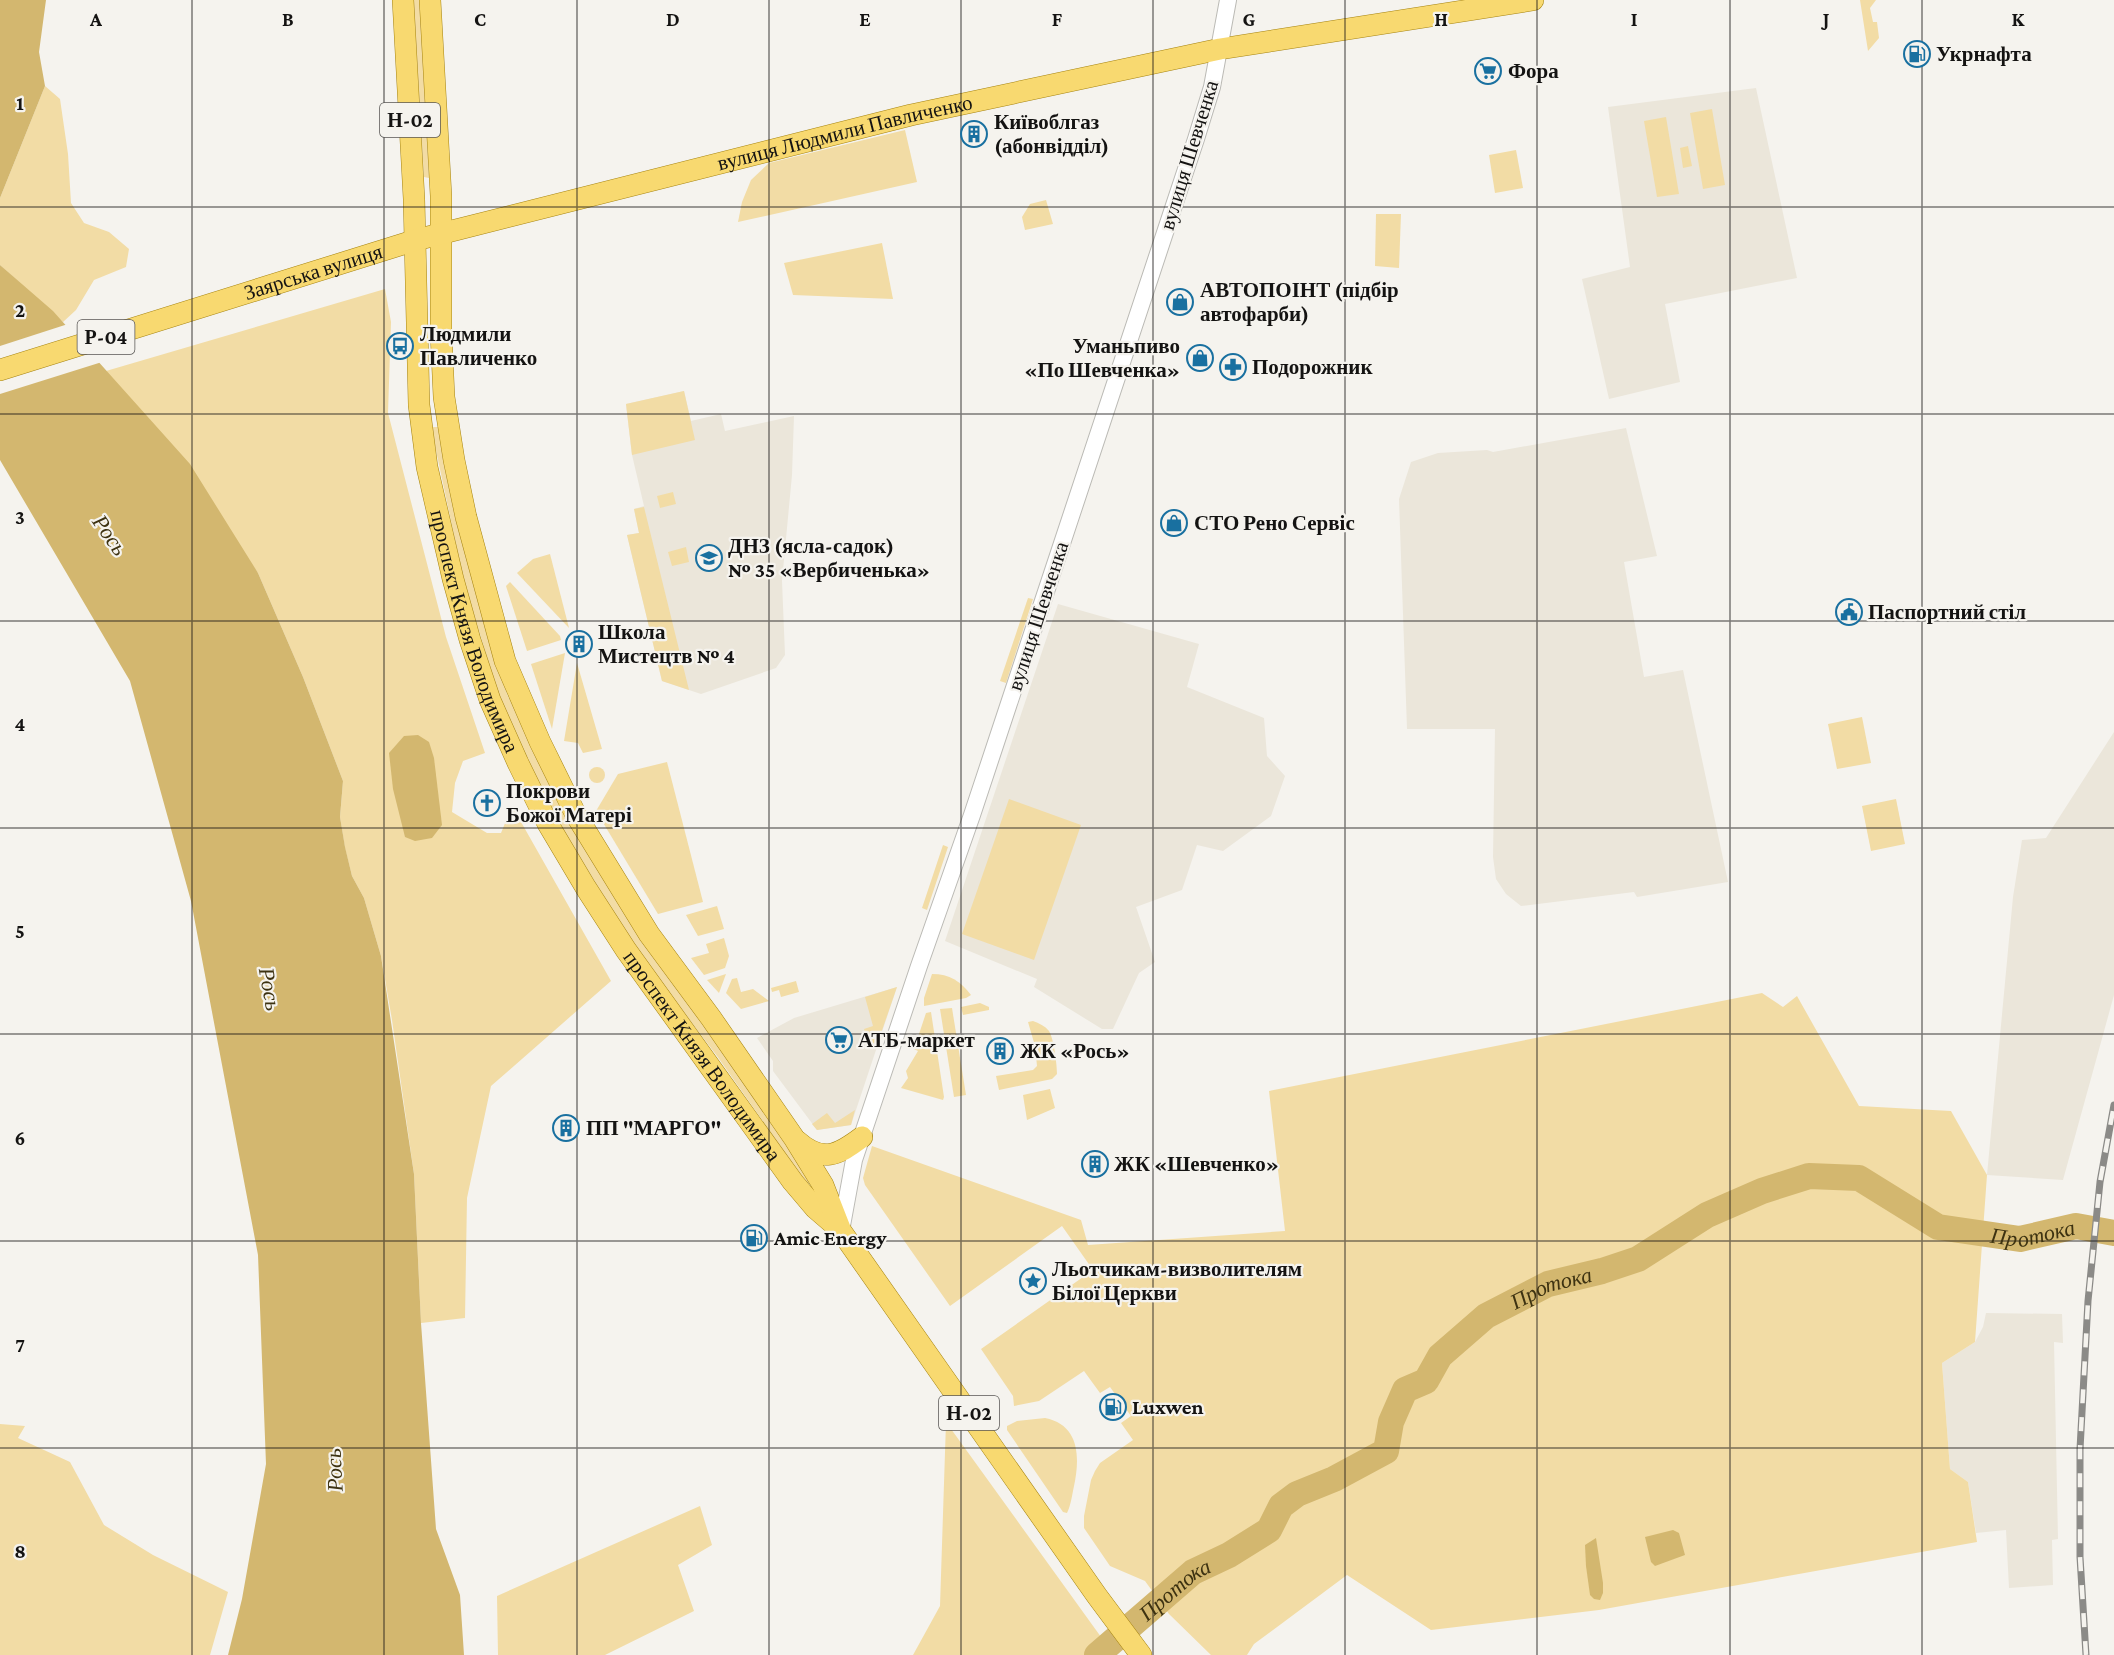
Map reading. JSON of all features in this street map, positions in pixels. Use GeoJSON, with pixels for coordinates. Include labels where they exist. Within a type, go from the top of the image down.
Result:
{"type":"FeatureCollection","features":[{"type":"Feature","properties":{"kind":"main road","name":"проспект Князя Володимира"},"geometry":{"type":"LineString","coordinates":[[403,0],[416,240],[419,405],[426,467],[453,579],[490,700],[548,824],[626,950],[794,1182],[815,1209],[841,1231]]}},
{"type":"Feature","properties":{"kind":"main road","name":"проспект Князя Володимира"},"geometry":{"type":"LineString","coordinates":[[429,0],[442,233],[444,397],[450,439],[466,517],[506,661],[543,750],[576,815],[649,934],[711,1018],[794,1138],[823,1185],[841,1231],[1097,1596],[1141,1655]]}},
{"type":"Feature","properties":{"kind":"main road","name":"вулиця Людмили Павличенко"},"geometry":{"type":"LineString","coordinates":[[442,233],[911,115],[1220,49],[1533,0]]}},
{"type":"Feature","properties":{"kind":"main road","name":"Р-04"},"geometry":{"type":"LineString","coordinates":[[416,240],[442,233]]}},
{"type":"Feature","properties":{"kind":"main road","name":"Заярська вулиця"},"geometry":{"type":"LineString","coordinates":[[0,370],[416,240]]}},
{"type":"Feature","properties":{"kind":"main road"},"geometry":{"type":"LineString","coordinates":[[794,1138],[809,1152],[824,1155],[836,1154],[862,1137]]}},
{"type":"Feature","properties":{"kind":"street","name":"вулиця Шевченка"},"geometry":{"type":"LineString","coordinates":[[841,1231],[854,1160],[972,814],[1196,139],[1212,87],[1228,0]]}},
{"type":"Feature","properties":{"kind":"shaded area"},"geometry":{"type":"Polygon","coordinates":[[[413,0],[420,0],[429,178],[424,177],[413,0]]]}},
{"type":"Feature","properties":{"kind":"shaded area"},"geometry":{"type":"Polygon","coordinates":[[[1860,0],[1876,0],[1870,8],[1873,22],[1877,22],[1879,38],[1868,51],[1860,0]]]}},
{"type":"Feature","properties":{"kind":"shaded area"},"geometry":{"type":"Polygon","coordinates":[[[45,86],[60,99],[68,154],[71,203],[84,223],[109,232],[129,249],[126,267],[94,280],[76,310],[63,322],[0,265],[0,198],[45,86]]]}},
{"type":"Feature","properties":{"kind":"shaded area"},"geometry":{"type":"Polygon","coordinates":[[[1756,88],[1797,278],[1665,304],[1680,382],[1609,399],[1582,279],[1630,267],[1608,107],[1756,88]]]}},
{"type":"Feature","properties":{"kind":"shaded area"},"geometry":{"type":"Polygon","coordinates":[[[1712,109],[1725,185],[1703,189],[1690,113],[1712,109]]]}},
{"type":"Feature","properties":{"kind":"shaded area"},"geometry":{"type":"Polygon","coordinates":[[[1666,117],[1679,194],[1657,197],[1644,121],[1666,117]]]}},
{"type":"Feature","properties":{"kind":"shaded area"},"geometry":{"type":"Polygon","coordinates":[[[905,130],[917,182],[738,222],[742,202],[751,180],[769,163],[905,130]]]}},
{"type":"Feature","properties":{"kind":"shaded area"},"geometry":{"type":"Polygon","coordinates":[[[1688,146],[1692,166],[1683,168],[1680,148],[1688,146]]]}},
{"type":"Feature","properties":{"kind":"shaded area"},"geometry":{"type":"Polygon","coordinates":[[[1516,150],[1523,188],[1495,193],[1489,155],[1516,150]]]}},
{"type":"Feature","properties":{"kind":"shaded area"},"geometry":{"type":"Polygon","coordinates":[[[1046,200],[1053,224],[1025,230],[1022,217],[1030,204],[1046,200]]]}},
{"type":"Feature","properties":{"kind":"shaded area"},"geometry":{"type":"Polygon","coordinates":[[[1376,214],[1401,214],[1399,268],[1375,266],[1376,214]]]}},
{"type":"Feature","properties":{"kind":"shaded area"},"geometry":{"type":"Polygon","coordinates":[[[882,243],[893,299],[793,295],[784,263],[882,243]]]}},
{"type":"Feature","properties":{"kind":"shaded area"},"geometry":{"type":"Polygon","coordinates":[[[385,289],[391,322],[388,413],[446,637],[485,753],[463,761],[455,783],[452,812],[487,833],[501,833],[512,806],[611,981],[491,1086],[467,1198],[465,1318],[421,1323],[414,1174],[392,1020],[381,956],[364,898],[352,876],[345,848],[340,817],[343,781],[303,677],[258,573],[106,371],[385,289]]]}},
{"type":"Feature","properties":{"kind":"shaded area","name":"ДНЗ (ясла-садок) № 35 «Вербиченька»"},"geometry":{"type":"Polygon","coordinates":[[[684,391],[691,421],[721,414],[725,431],[794,416],[792,475],[782,581],[785,655],[776,668],[701,694],[662,681],[627,535],[639,533],[634,509],[644,506],[632,455],[626,404],[684,391]]]}},
{"type":"Feature","properties":{"kind":"shaded area"},"geometry":{"type":"Polygon","coordinates":[[[684,391],[695,440],[632,455],[626,404],[684,391]]]}},
{"type":"Feature","properties":{"kind":"shaded area"},"geometry":{"type":"Polygon","coordinates":[[[431,427],[438,427],[473,580],[507,694],[572,825],[812,1180],[807,1184],[717,1056],[635,948],[563,829],[529,766],[499,696],[464,582],[431,427]]]}},
{"type":"Feature","properties":{"kind":"shaded area"},"geometry":{"type":"Polygon","coordinates":[[[1626,428],[1657,556],[1624,562],[1644,677],[1683,670],[1728,882],[1637,897],[1634,892],[1521,906],[1506,894],[1496,879],[1493,857],[1495,729],[1407,729],[1399,499],[1411,462],[1438,453],[1487,450],[1493,452],[1626,428]]]}},
{"type":"Feature","properties":{"kind":"shaded area"},"geometry":{"type":"Polygon","coordinates":[[[673,492],[676,504],[660,508],[657,496],[673,492]]]}},
{"type":"Feature","properties":{"kind":"shaded area"},"geometry":{"type":"Polygon","coordinates":[[[644,507],[689,690],[662,681],[627,535],[639,533],[634,509],[644,507]]]}},
{"type":"Feature","properties":{"kind":"shaded area"},"geometry":{"type":"Polygon","coordinates":[[[686,547],[689,562],[672,566],[668,552],[686,547]]]}},
{"type":"Feature","properties":{"kind":"shaded area"},"geometry":{"type":"Polygon","coordinates":[[[550,554],[569,628],[517,573],[533,559],[550,554]]]}},
{"type":"Feature","properties":{"kind":"shaded area"},"geometry":{"type":"Polygon","coordinates":[[[510,582],[560,636],[561,640],[527,651],[506,586],[510,582]]]}},
{"type":"Feature","properties":{"kind":"shaded area"},"geometry":{"type":"Polygon","coordinates":[[[1028,598],[1033,599],[1006,683],[1000,681],[1028,598]]]}},
{"type":"Feature","properties":{"kind":"shaded area"},"geometry":{"type":"Polygon","coordinates":[[[1058,604],[1199,644],[1187,687],[1264,718],[1267,756],[1285,776],[1271,816],[1223,851],[1197,845],[1182,890],[1136,907],[1155,962],[1139,973],[1113,1029],[1102,1029],[1034,987],[1037,979],[945,941],[1058,604]]]}},
{"type":"Feature","properties":{"kind":"shaded area"},"geometry":{"type":"Polygon","coordinates":[[[565,653],[552,729],[531,664],[565,653]]]}},
{"type":"Feature","properties":{"kind":"shaded area"},"geometry":{"type":"Polygon","coordinates":[[[577,663],[602,749],[583,753],[578,743],[564,741],[577,663]]]}},
{"type":"Feature","properties":{"kind":"shaded area"},"geometry":{"type":"Polygon","coordinates":[[[1862,717],[1871,763],[1837,769],[1828,724],[1862,717]]]}},
{"type":"Feature","properties":{"kind":"shaded area"},"geometry":{"type":"Polygon","coordinates":[[[2114,732],[2114,995],[2063,1180],[1987,1175],[2013,897],[2022,840],[2046,838],[2114,732]]]}},
{"type":"Feature","properties":{"kind":"shaded area"},"geometry":{"type":"Polygon","coordinates":[[[667,762],[703,902],[658,914],[596,811],[618,774],[667,762]]]}},
{"type":"Feature","properties":{"kind":"shaded area"},"geometry":{"type":"Polygon","coordinates":[[[597,767],[603,769],[605,775],[603,781],[597,783],[591,781],[589,775],[591,769],[597,767]]]}},
{"type":"Feature","properties":{"kind":"shaded area"},"geometry":{"type":"Polygon","coordinates":[[[1009,799],[1081,825],[1034,960],[962,934],[1009,799]]]}},
{"type":"Feature","properties":{"kind":"shaded area"},"geometry":{"type":"Polygon","coordinates":[[[1896,799],[1905,844],[1871,851],[1862,806],[1896,799]]]}},
{"type":"Feature","properties":{"kind":"shaded area"},"geometry":{"type":"Polygon","coordinates":[[[943,845],[948,847],[927,910],[922,908],[943,845]]]}},
{"type":"Feature","properties":{"kind":"shaded area"},"geometry":{"type":"Polygon","coordinates":[[[717,906],[724,929],[698,936],[686,915],[717,906]]]}},
{"type":"Feature","properties":{"kind":"shaded area"},"geometry":{"type":"Polygon","coordinates":[[[724,938],[729,956],[725,968],[704,975],[691,958],[709,953],[706,944],[724,938]]]}},
{"type":"Feature","properties":{"kind":"shaded area"},"geometry":{"type":"Polygon","coordinates":[[[726,974],[719,993],[707,980],[726,974]]]}},
{"type":"Feature","properties":{"kind":"shaded area"},"geometry":{"type":"Polygon","coordinates":[[[932,974],[954,979],[971,995],[924,1006],[924,998],[932,974]]]}},
{"type":"Feature","properties":{"kind":"shaded area"},"geometry":{"type":"Polygon","coordinates":[[[737,978],[741,992],[753,989],[769,1001],[741,1009],[726,993],[732,979],[737,978]]]}},
{"type":"Feature","properties":{"kind":"shaded area"},"geometry":{"type":"Polygon","coordinates":[[[796,981],[799,992],[781,997],[779,990],[772,992],[771,988],[796,981]]]}},
{"type":"Feature","properties":{"kind":"shaded area"},"geometry":{"type":"Polygon","coordinates":[[[897,987],[851,1125],[817,1130],[773,1071],[773,1061],[757,1038],[794,1018],[897,987]]]}},
{"type":"Feature","properties":{"kind":"shaded area"},"geometry":{"type":"Polygon","coordinates":[[[897,987],[878,1042],[868,1044],[864,1029],[873,1026],[865,997],[897,987]]]}},
{"type":"Feature","properties":{"kind":"shaded area"},"geometry":{"type":"Polygon","coordinates":[[[1762,993],[1783,1007],[1797,996],[1859,1106],[1951,1111],[1987,1175],[1975,1342],[1942,1363],[1950,1469],[1968,1482],[1977,1542],[1599,1610],[1431,1630],[1347,1575],[1254,1644],[1247,1655],[1211,1655],[1169,1614],[1145,1581],[1110,1566],[1084,1528],[1084,1516],[1095,1471],[1100,1463],[1133,1440],[1121,1423],[1131,1416],[1110,1387],[1100,1393],[1084,1371],[1039,1401],[1014,1406],[1013,1396],[981,1349],[1093,1270],[1062,1226],[950,1306],[865,1185],[863,1178],[872,1146],[1081,1220],[1088,1245],[1285,1231],[1269,1091],[1762,993]]]}},
{"type":"Feature","properties":{"kind":"shaded area"},"geometry":{"type":"Polygon","coordinates":[[[980,1003],[989,1007],[989,1010],[963,1015],[961,1007],[980,1003]]]}},
{"type":"Feature","properties":{"kind":"shaded area"},"geometry":{"type":"Polygon","coordinates":[[[952,1008],[966,1095],[954,1097],[940,1009],[952,1008]]]}},
{"type":"Feature","properties":{"kind":"shaded area"},"geometry":{"type":"Polygon","coordinates":[[[931,1012],[943,1100],[901,1088],[908,1078],[906,1071],[918,1051],[914,1049],[926,1013],[931,1012]]]}},
{"type":"Feature","properties":{"kind":"shaded area"},"geometry":{"type":"Polygon","coordinates":[[[1033,1021],[1046,1028],[1051,1035],[1057,1074],[1052,1079],[999,1090],[996,1076],[1033,1070],[1037,1066],[1035,1046],[1028,1022],[1033,1021]]]}},
{"type":"Feature","properties":{"kind":"shaded area"},"geometry":{"type":"Polygon","coordinates":[[[1050,1089],[1055,1108],[1027,1120],[1023,1095],[1050,1089]]]}},
{"type":"Feature","properties":{"kind":"shaded area"},"geometry":{"type":"Polygon","coordinates":[[[855,1110],[851,1125],[817,1130],[812,1124],[827,1113],[835,1123],[855,1110]]]}},
{"type":"Feature","properties":{"kind":"shaded area"},"geometry":{"type":"Polygon","coordinates":[[[1986,1313],[2062,1314],[2063,1343],[2054,1342],[2058,1539],[2052,1540],[2053,1585],[2009,1588],[2006,1530],[1976,1533],[1968,1482],[1950,1469],[1942,1363],[1975,1342],[1983,1327],[1986,1313]]]}},
{"type":"Feature","properties":{"kind":"shaded area"},"geometry":{"type":"Polygon","coordinates":[[[1045,1418],[1065,1428],[1075,1444],[1076,1475],[1067,1513],[1063,1512],[1007,1430],[1007,1426],[1017,1421],[1045,1418]]]}},
{"type":"Feature","properties":{"kind":"shaded area"},"geometry":{"type":"Polygon","coordinates":[[[946,1422],[1114,1655],[913,1655],[940,1606],[946,1422]]]}},
{"type":"Feature","properties":{"kind":"shaded area"},"geometry":{"type":"Polygon","coordinates":[[[0,1424],[25,1426],[18,1438],[70,1462],[104,1525],[153,1555],[228,1592],[210,1655],[0,1655],[0,1424]]]}},
{"type":"Feature","properties":{"kind":"shaded area"},"geometry":{"type":"Polygon","coordinates":[[[700,1506],[712,1545],[678,1565],[694,1611],[605,1655],[498,1655],[497,1596],[700,1506]]]}},
{"type":"Feature","properties":{"kind":"water"},"geometry":{"type":"Polygon","coordinates":[[[0,0],[46,0],[39,52],[45,86],[0,198],[0,0]]]}},
{"type":"Feature","properties":{"kind":"water","name":"Рось"},"geometry":{"type":"Polygon","coordinates":[[[0,265],[53,311],[190,464],[258,573],[303,677],[343,781],[340,817],[345,847],[352,876],[364,898],[381,956],[414,1174],[421,1323],[436,1529],[460,1595],[464,1655],[228,1655],[242,1599],[266,1464],[258,1255],[191,901],[130,681],[0,460],[0,265]]]}},
{"type":"Feature","properties":{"kind":"water"},"geometry":{"type":"Polygon","coordinates":[[[418,735],[429,742],[434,758],[442,825],[432,838],[415,841],[405,837],[393,789],[389,753],[404,736],[418,735]]]}},
{"type":"Feature","properties":{"kind":"water"},"geometry":{"type":"Polygon","coordinates":[[[1673,1530],[1679,1533],[1685,1555],[1655,1566],[1651,1562],[1645,1537],[1673,1530]]]}},
{"type":"Feature","properties":{"kind":"water"},"geometry":{"type":"Polygon","coordinates":[[[1596,1538],[1603,1583],[1600,1600],[1590,1595],[1586,1566],[1585,1545],[1596,1538]]]}},
{"type":"Feature","properties":{"kind":"pier"},"geometry":{"type":"Polygon","coordinates":[[[68,324],[102,362],[0,394],[0,346],[68,324]]]}},
{"type":"Feature","properties":{"kind":"waterway","name":"Протока"},"geometry":{"type":"LineString","coordinates":[[1097,1655],[1193,1572],[1229,1555],[1269,1530],[1281,1506],[1297,1494],[1334,1479],[1386,1451],[1391,1422],[1405,1390],[1426,1381],[1440,1356],[1486,1316],[1548,1284],[1602,1271],[1638,1259],[1707,1215],[1762,1191],[1809,1176],[1859,1178],[1938,1227],[2020,1239],[2076,1226],[2114,1233]]}},
{"type":"Feature","properties":{"kind":"railway"},"geometry":{"type":"LineString","coordinates":[[2086,1655],[2080,1557],[2080,1449],[2088,1301],[2100,1182],[2114,1105]]}},
{"type":"Feature","properties":{"kind":"place","name":"Укрнафта"},"geometry":{"type":"Point","coordinates":[1917,54]}},
{"type":"Feature","properties":{"kind":"place","name":"Фора"},"geometry":{"type":"Point","coordinates":[1488,71]}},
{"type":"Feature","properties":{"kind":"place","name":"Київоблгаз (абонвідділ)"},"geometry":{"type":"Point","coordinates":[974,134]}},
{"type":"Feature","properties":{"kind":"place","name":"АВТОПОІНТ (підбір автофарби)"},"geometry":{"type":"Point","coordinates":[1180,302]}},
{"type":"Feature","properties":{"kind":"place","name":"Людмили Павличенко"},"geometry":{"type":"Point","coordinates":[400,346]}},
{"type":"Feature","properties":{"kind":"place","name":"Уманьпиво «По Шевченка»"},"geometry":{"type":"Point","coordinates":[1200,358]}},
{"type":"Feature","properties":{"kind":"place","name":"Подорожник"},"geometry":{"type":"Point","coordinates":[1233,367]}},
{"type":"Feature","properties":{"kind":"place","name":"СТО Рено Сервіс"},"geometry":{"type":"Point","coordinates":[1174,523]}},
{"type":"Feature","properties":{"kind":"place","name":"ДНЗ (ясла-садок) № 35 «Вербиченька»"},"geometry":{"type":"Point","coordinates":[709,558]}},
{"type":"Feature","properties":{"kind":"place","name":"Паспортний стіл"},"geometry":{"type":"Point","coordinates":[1849,612]}},
{"type":"Feature","properties":{"kind":"place","name":"Школа Мистецтв № 4"},"geometry":{"type":"Point","coordinates":[579,644]}},
{"type":"Feature","properties":{"kind":"place","name":"Покрови Божої Матері"},"geometry":{"type":"Point","coordinates":[487,803]}},
{"type":"Feature","properties":{"kind":"place","name":"АТБ-маркет"},"geometry":{"type":"Point","coordinates":[839,1040]}},
{"type":"Feature","properties":{"kind":"place","name":"ЖК «Рось»"},"geometry":{"type":"Point","coordinates":[1000,1051]}},
{"type":"Feature","properties":{"kind":"place","name":"ПП \"МАРГО\""},"geometry":{"type":"Point","coordinates":[566,1128]}},
{"type":"Feature","properties":{"kind":"place","name":"ЖК «Шевченко»"},"geometry":{"type":"Point","coordinates":[1095,1164]}},
{"type":"Feature","properties":{"kind":"place","name":"Amic Energy"},"geometry":{"type":"Point","coordinates":[754,1238]}},
{"type":"Feature","properties":{"kind":"place","name":"Льотчикам-визволителям Білої Церкви"},"geometry":{"type":"Point","coordinates":[1033,1281]}},
{"type":"Feature","properties":{"kind":"place","name":"Luxwen"},"geometry":{"type":"Point","coordinates":[1113,1407]}}]}
